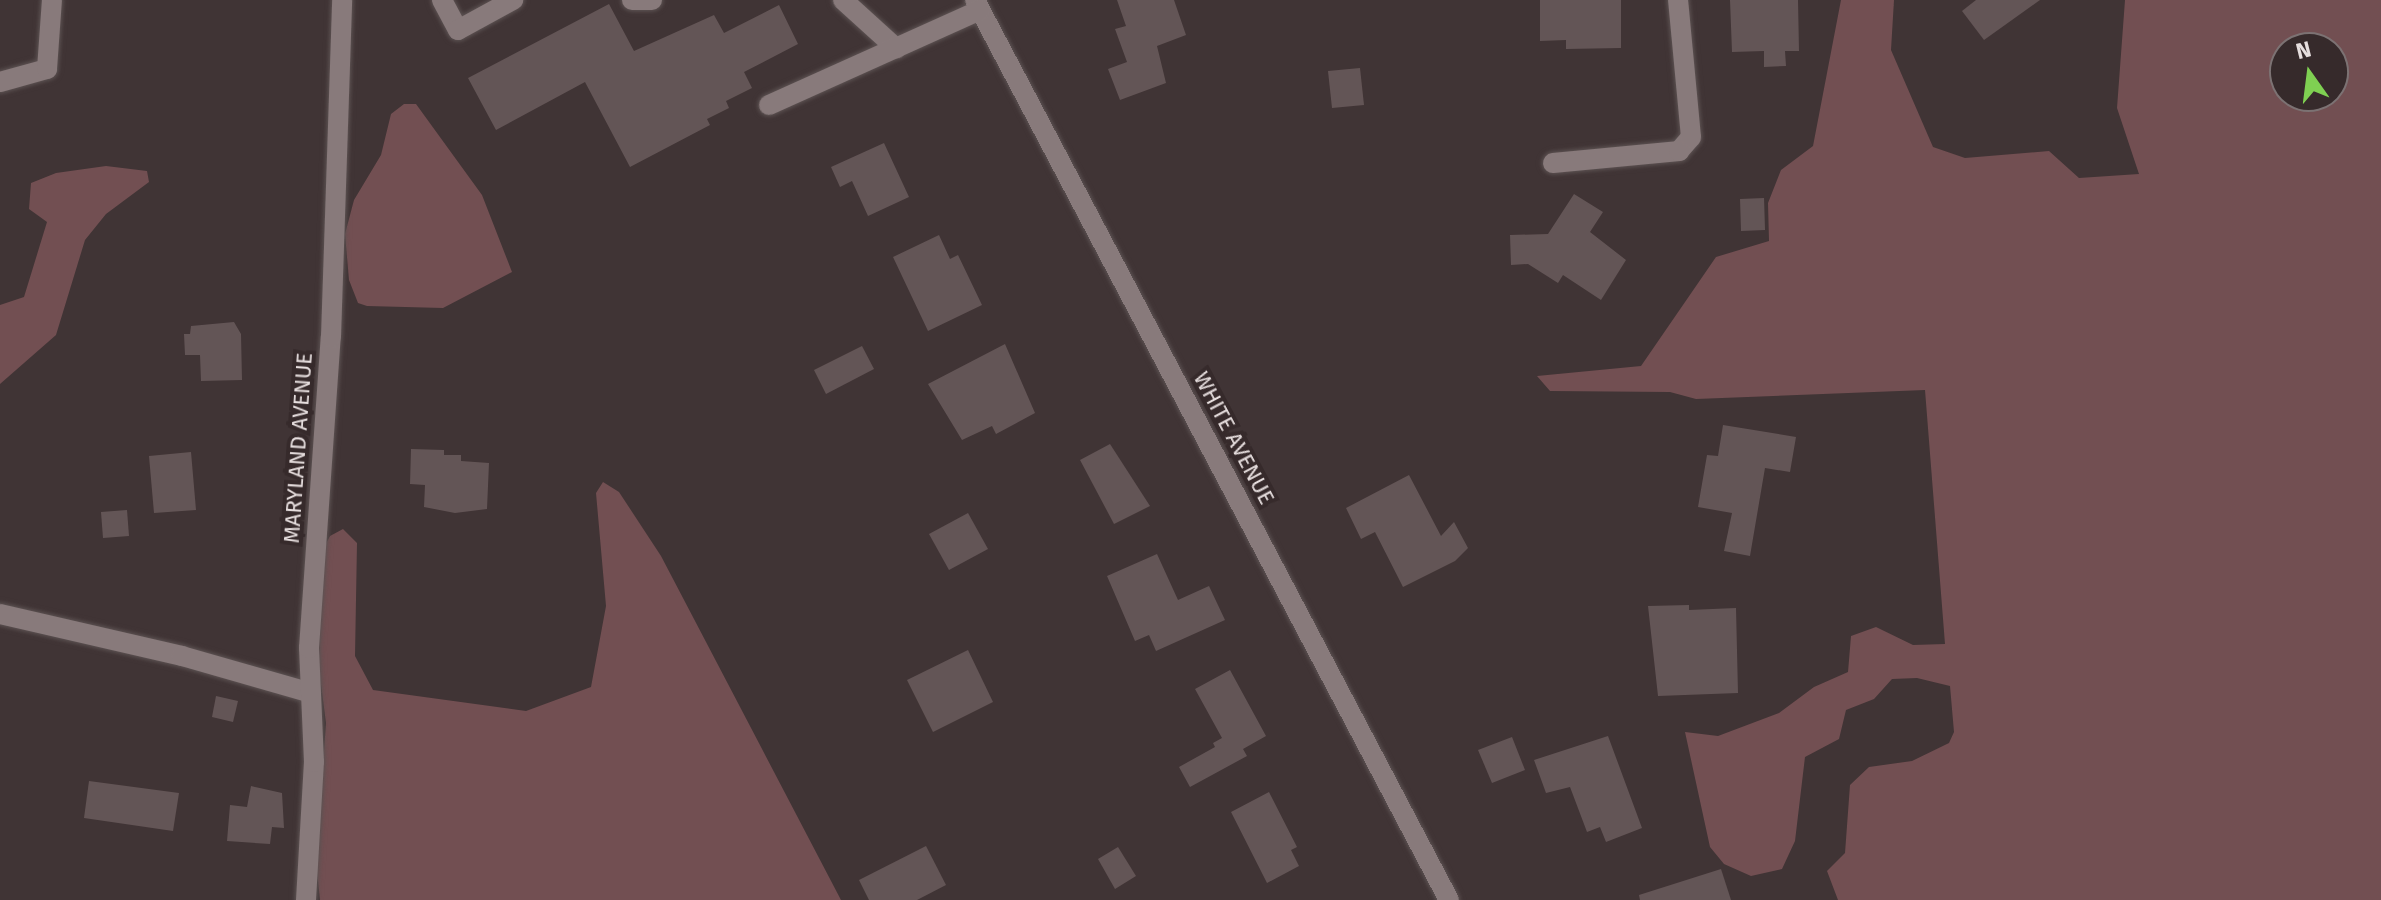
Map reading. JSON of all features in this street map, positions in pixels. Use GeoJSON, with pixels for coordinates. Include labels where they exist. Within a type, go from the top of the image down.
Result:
{"type":"FeatureCollection","features":[{"type":"Feature","properties":{"kind":"street"},"geometry":{"type":"LineString","coordinates":[[0,82],[47,69],[52,0]]}},
{"type":"Feature","properties":{"kind":"street","name":"MARYLAND AVENUE"},"geometry":{"type":"LineString","coordinates":[[306,900],[314,762],[311,693],[342,0]]}},
{"type":"Feature","properties":{"kind":"street"},"geometry":{"type":"LineString","coordinates":[[442,0],[458,30],[513,0]]}},
{"type":"Feature","properties":{"kind":"street"},"geometry":{"type":"LineString","coordinates":[[632,0],[652,0]]}},
{"type":"Feature","properties":{"kind":"street"},"geometry":{"type":"LineString","coordinates":[[843,0],[896,48]]}},
{"type":"Feature","properties":{"kind":"street"},"geometry":{"type":"LineString","coordinates":[[1553,163],[1679,151],[1691,137],[1678,0]]}},
{"type":"Feature","properties":{"kind":"street"},"geometry":{"type":"LineString","coordinates":[[769,105],[896,48],[978,5]]}},
{"type":"Feature","properties":{"kind":"street","name":"WHITE AVENUE"},"geometry":{"type":"LineString","coordinates":[[978,5],[1449,900]]}},
{"type":"Feature","properties":{"kind":"street"},"geometry":{"type":"LineString","coordinates":[[0,614],[182,656],[311,693]]}},
{"type":"Feature","properties":{"kind":"shaded area"},"geometry":{"type":"Polygon","coordinates":[[[1841,0],[1894,0],[1891,50],[1933,147],[1965,158],[2049,151],[2079,178],[2139,174],[2117,108],[2125,0],[2381,0],[2381,900],[1838,900],[1827,871],[1845,853],[1850,785],[1869,767],[1912,761],[1949,743],[1954,732],[1950,686],[1917,678],[1892,679],[1874,699],[1846,710],[1839,739],[1805,757],[1795,841],[1782,869],[1751,876],[1724,864],[1710,847],[1685,732],[1718,736],[1779,713],[1814,687],[1848,672],[1851,636],[1876,627],[1913,645],[1945,644],[1925,390],[1696,399],[1670,392],[1550,391],[1537,376],[1641,366],[1716,257],[1769,241],[1768,203],[1781,170],[1813,146],[1841,0]]]}},
{"type":"Feature","properties":{"kind":"shaded area"},"geometry":{"type":"Polygon","coordinates":[[[404,104],[416,104],[482,195],[512,272],[443,308],[367,306],[358,303],[349,280],[345,234],[354,200],[381,155],[391,114],[404,104]]]}},
{"type":"Feature","properties":{"kind":"shaded area"},"geometry":{"type":"Polygon","coordinates":[[[106,166],[147,171],[149,182],[106,214],[85,240],[56,335],[0,384],[0,305],[24,297],[47,222],[29,209],[31,183],[56,173],[106,166]]]}},
{"type":"Feature","properties":{"kind":"shaded area"},"geometry":{"type":"Polygon","coordinates":[[[603,482],[619,492],[661,556],[841,900],[320,900],[316,862],[326,723],[319,669],[321,553],[330,536],[343,529],[357,543],[355,656],[373,690],[526,711],[591,687],[606,606],[596,493],[603,482]]]}},
{"type":"Feature","properties":{"kind":"building"},"geometry":{"type":"Polygon","coordinates":[[[1117,0],[1174,0],[1186,35],[1157,46],[1166,83],[1120,100],[1108,69],[1127,62],[1115,29],[1126,26],[1117,0]]]}},
{"type":"Feature","properties":{"kind":"building"},"geometry":{"type":"Polygon","coordinates":[[[1540,0],[1621,0],[1621,48],[1566,49],[1566,40],[1540,41],[1540,0]]]}},
{"type":"Feature","properties":{"kind":"building"},"geometry":{"type":"Polygon","coordinates":[[[1730,0],[1798,0],[1799,51],[1785,51],[1786,66],[1764,67],[1764,51],[1732,52],[1730,0]]]}},
{"type":"Feature","properties":{"kind":"building"},"geometry":{"type":"Polygon","coordinates":[[[1976,0],[2040,0],[1984,40],[1962,11],[1976,0]]]}},
{"type":"Feature","properties":{"kind":"building"},"geometry":{"type":"Polygon","coordinates":[[[609,4],[634,51],[714,15],[724,33],[779,5],[798,44],[744,72],[752,88],[726,101],[729,108],[707,119],[710,125],[630,167],[585,82],[496,130],[468,78],[609,4]]]}},
{"type":"Feature","properties":{"kind":"building"},"geometry":{"type":"Polygon","coordinates":[[[1360,68],[1364,105],[1332,108],[1328,71],[1360,68]]]}},
{"type":"Feature","properties":{"kind":"building"},"geometry":{"type":"Polygon","coordinates":[[[884,143],[909,197],[868,216],[852,181],[840,187],[831,167],[884,143]]]}},
{"type":"Feature","properties":{"kind":"building"},"geometry":{"type":"Polygon","coordinates":[[[1574,194],[1603,212],[1590,232],[1626,260],[1601,300],[1563,275],[1558,283],[1528,264],[1511,265],[1510,235],[1548,234],[1574,194]]]}},
{"type":"Feature","properties":{"kind":"building"},"geometry":{"type":"Polygon","coordinates":[[[1764,198],[1765,230],[1741,231],[1740,199],[1764,198]]]}},
{"type":"Feature","properties":{"kind":"building"},"geometry":{"type":"Polygon","coordinates":[[[939,235],[950,259],[958,255],[982,305],[928,331],[893,257],[939,235]]]}},
{"type":"Feature","properties":{"kind":"building"},"geometry":{"type":"Polygon","coordinates":[[[234,322],[241,334],[242,380],[201,381],[200,355],[185,355],[184,334],[190,334],[191,326],[234,322]]]}},
{"type":"Feature","properties":{"kind":"building"},"geometry":{"type":"Polygon","coordinates":[[[1005,344],[1035,413],[996,434],[992,426],[962,440],[928,384],[1005,344]]]}},
{"type":"Feature","properties":{"kind":"building"},"geometry":{"type":"Polygon","coordinates":[[[862,346],[874,369],[826,394],[814,370],[862,346]]]}},
{"type":"Feature","properties":{"kind":"building"},"geometry":{"type":"Polygon","coordinates":[[[1723,425],[1796,437],[1790,472],[1765,468],[1750,556],[1724,551],[1732,513],[1698,507],[1707,455],[1718,456],[1723,425]]]}},
{"type":"Feature","properties":{"kind":"building"},"geometry":{"type":"Polygon","coordinates":[[[1110,444],[1150,506],[1114,524],[1080,460],[1110,444]]]}},
{"type":"Feature","properties":{"kind":"building"},"geometry":{"type":"Polygon","coordinates":[[[411,449],[444,450],[444,455],[461,455],[461,461],[489,463],[487,509],[455,513],[424,507],[425,485],[410,484],[411,449]]]}},
{"type":"Feature","properties":{"kind":"building"},"geometry":{"type":"Polygon","coordinates":[[[191,452],[196,510],[154,513],[149,456],[191,452]]]}},
{"type":"Feature","properties":{"kind":"building"},"geometry":{"type":"Polygon","coordinates":[[[1409,475],[1441,536],[1454,522],[1468,548],[1455,561],[1403,587],[1375,532],[1361,539],[1346,508],[1409,475]]]}},
{"type":"Feature","properties":{"kind":"building"},"geometry":{"type":"Polygon","coordinates":[[[127,510],[129,536],[103,538],[101,512],[127,510]]]}},
{"type":"Feature","properties":{"kind":"building"},"geometry":{"type":"Polygon","coordinates":[[[968,513],[988,549],[949,570],[929,534],[968,513]]]}},
{"type":"Feature","properties":{"kind":"building"},"geometry":{"type":"Polygon","coordinates":[[[1157,554],[1178,600],[1209,586],[1225,620],[1156,651],[1149,635],[1135,641],[1107,576],[1157,554]]]}},
{"type":"Feature","properties":{"kind":"building"},"geometry":{"type":"Polygon","coordinates":[[[1689,605],[1689,610],[1736,608],[1738,693],[1658,696],[1648,606],[1689,605]]]}},
{"type":"Feature","properties":{"kind":"building"},"geometry":{"type":"Polygon","coordinates":[[[968,650],[993,702],[933,732],[907,680],[968,650]]]}},
{"type":"Feature","properties":{"kind":"building"},"geometry":{"type":"Polygon","coordinates":[[[1230,670],[1266,736],[1243,749],[1247,756],[1190,787],[1179,767],[1215,747],[1213,743],[1222,738],[1195,689],[1230,670]]]}},
{"type":"Feature","properties":{"kind":"building"},"geometry":{"type":"Polygon","coordinates":[[[216,696],[238,701],[233,722],[212,717],[216,696]]]}},
{"type":"Feature","properties":{"kind":"building"},"geometry":{"type":"Polygon","coordinates":[[[1608,736],[1642,828],[1606,842],[1600,827],[1587,832],[1570,787],[1546,793],[1534,760],[1608,736]]]}},
{"type":"Feature","properties":{"kind":"building"},"geometry":{"type":"Polygon","coordinates":[[[1512,737],[1525,770],[1492,783],[1478,750],[1512,737]]]}},
{"type":"Feature","properties":{"kind":"building"},"geometry":{"type":"Polygon","coordinates":[[[89,781],[179,793],[173,831],[84,818],[89,781]]]}},
{"type":"Feature","properties":{"kind":"building"},"geometry":{"type":"Polygon","coordinates":[[[251,786],[282,793],[284,828],[272,827],[270,844],[227,841],[230,805],[247,807],[251,786]]]}},
{"type":"Feature","properties":{"kind":"building"},"geometry":{"type":"Polygon","coordinates":[[[1269,792],[1297,847],[1291,850],[1299,866],[1267,883],[1231,812],[1269,792]]]}},
{"type":"Feature","properties":{"kind":"building"},"geometry":{"type":"Polygon","coordinates":[[[926,846],[946,885],[917,900],[869,900],[859,880],[926,846]]]}},
{"type":"Feature","properties":{"kind":"building"},"geometry":{"type":"Polygon","coordinates":[[[1118,847],[1136,876],[1115,889],[1098,859],[1118,847]]]}},
{"type":"Feature","properties":{"kind":"building"},"geometry":{"type":"Polygon","coordinates":[[[1721,869],[1731,900],[1640,900],[1639,895],[1721,869]]]}}]}
